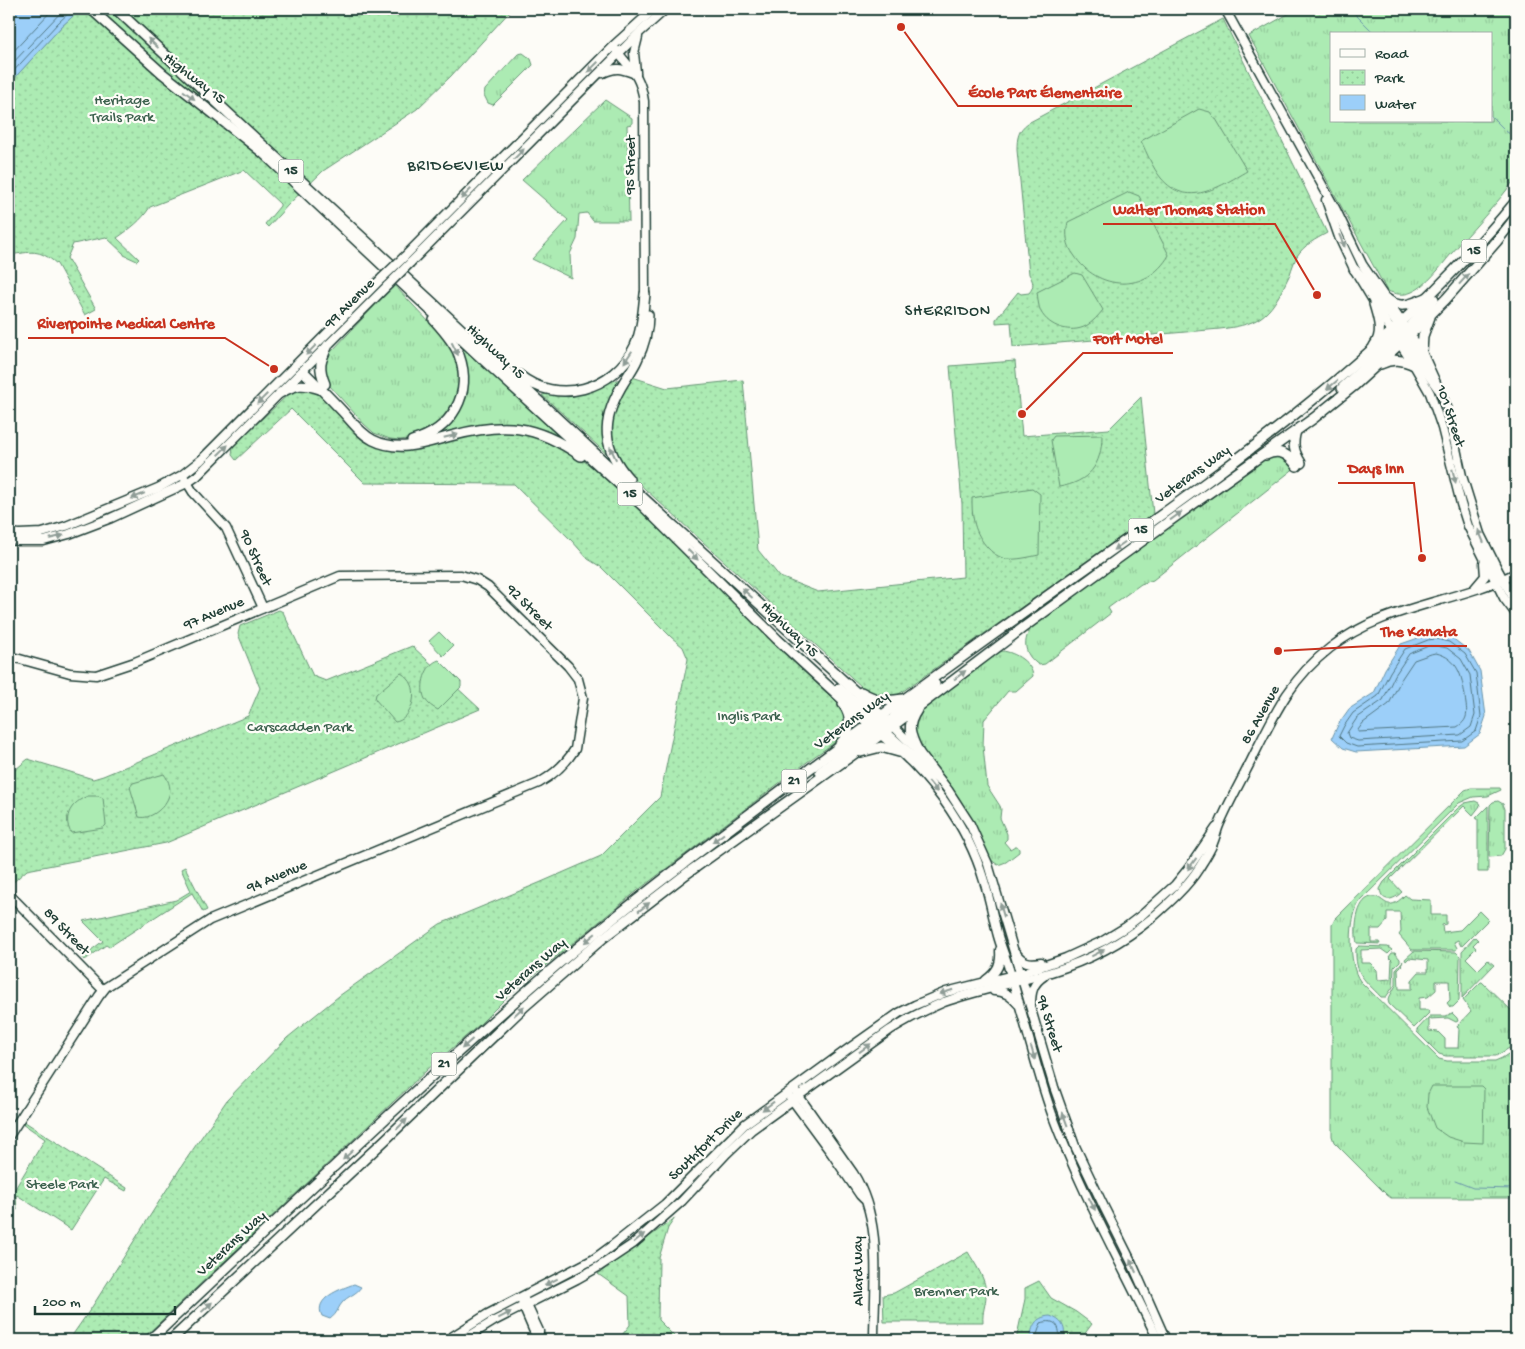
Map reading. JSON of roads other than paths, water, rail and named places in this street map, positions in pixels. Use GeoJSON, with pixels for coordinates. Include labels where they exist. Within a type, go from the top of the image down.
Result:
{"type":"FeatureCollection","features":[{"type":"Feature","properties":{"kind":"main road","name":"Highway 15"},"geometry":{"type":"LineString","coordinates":[[91,9],[162,73],[262,152],[680,542],[777,639],[835,691],[881,726]]}},
{"type":"Feature","properties":{"kind":"main road","name":"Highway 15"},"geometry":{"type":"LineString","coordinates":[[116,9],[652,506],[848,684],[881,726]]}},
{"type":"Feature","properties":{"kind":"main road","name":"Veterans Way"},"geometry":{"type":"LineString","coordinates":[[150,1340],[464,1046],[598,930],[832,753],[922,704],[1143,540],[1314,418],[1374,368],[1429,297],[1467,259],[1516,202]]}},
{"type":"Feature","properties":{"kind":"main road","name":"Veterans Way"},"geometry":{"type":"LineString","coordinates":[[171,1340],[545,988],[611,932],[686,874],[852,756],[906,699],[1220,473],[1293,417],[1369,353],[1431,315],[1516,217]]}},
{"type":"Feature","properties":{"kind":"main road"},"geometry":{"type":"LineString","coordinates":[[1314,418],[1317,412],[1401,334],[1467,259]]}},
{"type":"Feature","properties":{"kind":"main road"},"geometry":{"type":"LineString","coordinates":[[1354,269],[1366,281],[1438,388]]}},
{"type":"Feature","properties":{"kind":"main road"},"geometry":{"type":"LineString","coordinates":[[458,326],[526,381],[550,389],[568,391],[586,388],[609,378],[621,368],[630,355],[642,325],[645,294]]}},
{"type":"Feature","properties":{"kind":"main road"},"geometry":{"type":"LineString","coordinates":[[645,294],[648,302],[646,334],[637,361],[612,403],[606,427],[608,443],[615,459],[624,473],[652,506]]}},
{"type":"Feature","properties":{"kind":"main road"},"geometry":{"type":"LineString","coordinates":[[301,366],[362,426],[374,435],[398,442],[421,438],[431,433],[444,423],[461,399],[464,388],[463,371],[455,346],[416,296]]}},
{"type":"Feature","properties":{"kind":"main road"},"geometry":{"type":"LineString","coordinates":[[1386,299],[1402,306],[1429,297]]}},
{"type":"Feature","properties":{"kind":"main road"},"geometry":{"type":"LineString","coordinates":[[1369,353],[1379,337],[1379,326],[1374,304]]}},
{"type":"Feature","properties":{"kind":"main road"},"geometry":{"type":"LineString","coordinates":[[1422,352],[1424,336],[1431,315]]}},
{"type":"Feature","properties":{"kind":"main road"},"geometry":{"type":"LineString","coordinates":[[328,345],[320,361],[323,387],[360,430],[372,440],[391,447],[409,446],[491,428],[526,429],[567,446],[615,481]]}},
{"type":"Feature","properties":{"kind":"main road"},"geometry":{"type":"LineString","coordinates":[[1374,368],[1396,360],[1414,365]]}},
{"type":"Feature","properties":{"kind":"main road"},"geometry":{"type":"LineString","coordinates":[[280,394],[294,386],[300,385],[323,387]]}},
{"type":"Feature","properties":{"kind":"main road"},"geometry":{"type":"LineString","coordinates":[[1250,464],[1271,453],[1277,452],[1286,454],[1299,465],[1293,446],[1296,431]]}},
{"type":"Feature","properties":{"kind":"main road"},"geometry":{"type":"LineString","coordinates":[[777,639],[807,659],[940,781]]}},
{"type":"Feature","properties":{"kind":"main road"},"geometry":{"type":"LineString","coordinates":[[765,819],[767,814],[894,717],[975,652],[980,644]]}},
{"type":"Feature","properties":{"kind":"main road"},"geometry":{"type":"LineString","coordinates":[[848,684],[872,698],[887,702],[906,699]]}},
{"type":"Feature","properties":{"kind":"main road"},"geometry":{"type":"LineString","coordinates":[[832,753],[845,738],[850,725],[848,712],[835,691]]}},
{"type":"Feature","properties":{"kind":"main road"},"geometry":{"type":"LineString","coordinates":[[918,751],[910,732],[910,725],[922,704]]}},
{"type":"Feature","properties":{"kind":"main road"},"geometry":{"type":"LineString","coordinates":[[852,756],[881,747],[899,752]]}},
{"type":"Feature","properties":{"kind":"street","name":"99 Avenue"},"geometry":{"type":"LineString","coordinates":[[9,533],[42,532],[66,526],[158,488],[182,475],[201,460],[301,366],[382,278],[613,46],[654,9]]}},
{"type":"Feature","properties":{"kind":"street","name":"99 Avenue"},"geometry":{"type":"LineString","coordinates":[[9,540],[18,542],[44,540],[69,534],[110,518],[187,483],[197,476],[280,394],[301,366],[328,345],[639,33],[666,9]]}},
{"type":"Feature","properties":{"kind":"street","name":"101 Street"},"geometry":{"type":"LineString","coordinates":[[1225,9],[1340,218],[1362,264],[1386,299],[1414,365],[1435,405],[1468,526],[1482,556],[1516,603]]}},
{"type":"Feature","properties":{"kind":"street"},"geometry":{"type":"LineString","coordinates":[[596,78],[613,68],[620,68],[636,74],[634,47],[639,33]]}},
{"type":"Feature","properties":{"kind":"street","name":"95 Street"},"geometry":{"type":"LineString","coordinates":[[613,46],[636,74],[642,88],[644,103],[645,294]]}},
{"type":"Feature","properties":{"kind":"street","name":"101 Street"},"geometry":{"type":"LineString","coordinates":[[1319,179],[1339,237],[1354,269],[1374,304],[1401,334],[1422,352],[1450,416],[1462,474],[1480,534],[1504,598],[1516,614]]}},
{"type":"Feature","properties":{"kind":"street","name":"90 Street"},"geometry":{"type":"LineString","coordinates":[[182,475],[193,492],[229,532],[263,608]]}},
{"type":"Feature","properties":{"kind":"street"},"geometry":{"type":"LineString","coordinates":[[1473,590],[1485,576],[1482,556]]}},
{"type":"Feature","properties":{"kind":"street","name":"86 Avenue"},"geometry":{"type":"LineString","coordinates":[[1012,979],[1053,972],[1107,948],[1142,926],[1187,884],[1201,866],[1214,842],[1220,824],[1282,700],[1298,679],[1340,640],[1378,620],[1473,590],[1516,573]]}},
{"type":"Feature","properties":{"kind":"street","name":"97 Avenue"},"geometry":{"type":"LineString","coordinates":[[9,656],[70,673],[96,675],[135,662],[340,576],[431,575]]}},
{"type":"Feature","properties":{"kind":"street","name":"92 Street"},"geometry":{"type":"LineString","coordinates":[[431,575],[467,576],[485,584],[572,671],[578,679],[583,698]]}},
{"type":"Feature","properties":{"kind":"street","name":"94 Avenue"},"geometry":{"type":"LineString","coordinates":[[9,1136],[103,990],[210,920],[539,783],[554,772],[576,749],[583,698]]}},
{"type":"Feature","properties":{"kind":"street","name":"94 Street"},"geometry":{"type":"LineString","coordinates":[[881,726],[918,751],[948,790],[970,824],[988,864],[1054,1088],[1075,1146],[1150,1302],[1166,1340]]}},
{"type":"Feature","properties":{"kind":"street","name":"94 Street"},"geometry":{"type":"LineString","coordinates":[[881,726],[899,752],[934,788],[963,831],[984,881],[998,938],[1046,1095],[1070,1158],[1158,1340]]}},
{"type":"Feature","properties":{"kind":"street","name":"86 Avenue"},"geometry":{"type":"LineString","coordinates":[[1021,977],[1112,936],[1143,914],[1182,877],[1220,824]]}},
{"type":"Feature","properties":{"kind":"street","name":"89 Street"},"geometry":{"type":"LineString","coordinates":[[9,894],[103,990]]}},
{"type":"Feature","properties":{"kind":"street"},"geometry":{"type":"LineString","coordinates":[[982,982],[999,968],[998,938]]}},
{"type":"Feature","properties":{"kind":"street"},"geometry":{"type":"LineString","coordinates":[[1013,948],[1019,958],[1028,964],[1066,958]]}},
{"type":"Feature","properties":{"kind":"street"},"geometry":{"type":"LineString","coordinates":[[1032,1014],[1031,997],[1033,987],[1039,979],[1053,972]]}},
{"type":"Feature","properties":{"kind":"street","name":"Southfort Drive"},"geometry":{"type":"LineString","coordinates":[[447,1340],[488,1314],[594,1259],[665,1204],[745,1124],[790,1090],[906,1010],[946,992],[982,982],[1012,979]]}},
{"type":"Feature","properties":{"kind":"street","name":"Southfort Drive"},"geometry":{"type":"LineString","coordinates":[[463,1340],[494,1321],[577,1279],[633,1244],[682,1201],[740,1140],[757,1125],[890,1030],[908,1019],[945,1002],[975,994],[1012,979]]}},
{"type":"Feature","properties":{"kind":"street"},"geometry":{"type":"LineString","coordinates":[[975,994],[1000,991],[1012,998],[1019,1006]]}},
{"type":"Feature","properties":{"kind":"street","name":"Allard Way"},"geometry":{"type":"LineString","coordinates":[[790,1090],[860,1195],[868,1202],[875,1259],[874,1340]]}},
{"type":"Feature","properties":{"kind":"street"},"geometry":{"type":"LineString","coordinates":[[522,1297],[539,1331],[540,1339]]}},
{"type":"Feature","properties":{"kind":"water"},"geometry":{"type":"Polygon","coordinates":[[[9,9],[81,9],[62,26],[9,84],[9,9]]]}},
{"type":"Feature","properties":{"kind":"water"},"geometry":{"type":"Polygon","coordinates":[[[1437,634],[1451,637],[1469,651],[1480,671],[1486,716],[1480,734],[1464,746],[1356,752],[1343,748],[1332,738],[1339,723],[1349,709],[1374,693],[1385,669],[1401,644],[1427,635],[1437,634]]]}},
{"type":"Feature","properties":{"kind":"water"},"geometry":{"type":"Polygon","coordinates":[[[354,1284],[361,1287],[340,1305],[333,1317],[330,1319],[322,1316],[321,1304],[325,1299],[354,1284]]]}},
{"type":"Feature","properties":{"kind":"water"},"geometry":{"type":"Polygon","coordinates":[[[1050,1316],[1058,1320],[1064,1328],[1063,1340],[1030,1340],[1035,1323],[1041,1318],[1050,1316]]]}},
{"type":"Feature","properties":{"kind":"waterway"},"geometry":{"type":"LineString","coordinates":[[1350,9],[1373,32]]}},
{"type":"Feature","properties":{"kind":"waterway"},"geometry":{"type":"LineString","coordinates":[[1492,117],[1516,138]]}},
{"type":"Feature","properties":{"kind":"waterway"},"geometry":{"type":"LineString","coordinates":[[1455,1181],[1473,1188],[1516,1189]]}},
{"type":"Feature","properties":{"kind":"place","name":"École Parc Élementaire"},"geometry":{"type":"Point","coordinates":[901,27]}},
{"type":"Feature","properties":{"kind":"place","name":"Walter Thomas Station"},"geometry":{"type":"Point","coordinates":[1317,295]}},
{"type":"Feature","properties":{"kind":"place","name":"Riverpointe Medical Centre"},"geometry":{"type":"Point","coordinates":[274,369]}},
{"type":"Feature","properties":{"kind":"place","name":"Fort Motel"},"geometry":{"type":"Point","coordinates":[1022,414]}},
{"type":"Feature","properties":{"kind":"place","name":"Days Inn"},"geometry":{"type":"Point","coordinates":[1422,558]}},
{"type":"Feature","properties":{"kind":"place","name":"The Kanata"},"geometry":{"type":"Point","coordinates":[1278,651]}},
{"type":"Feature","properties":{"kind":"district","name":"BRIDGEVIEW"},"geometry":{"type":"Point","coordinates":[456,167]}},
{"type":"Feature","properties":{"kind":"district","name":"SHERRIDON"},"geometry":{"type":"Point","coordinates":[948,312]}},
{"type":"Feature","properties":{"kind":"park label","name":"Heritage Trails Park"},"geometry":{"type":"Point","coordinates":[122,110]}},
{"type":"Feature","properties":{"kind":"park label","name":"Inglis Park"},"geometry":{"type":"Point","coordinates":[749,717]}},
{"type":"Feature","properties":{"kind":"park label","name":"Carscadden Park"},"geometry":{"type":"Point","coordinates":[300,728]}},
{"type":"Feature","properties":{"kind":"park label","name":"Steele Park"},"geometry":{"type":"Point","coordinates":[62,1185]}},
{"type":"Feature","properties":{"kind":"park label","name":"Bremner Park"},"geometry":{"type":"Point","coordinates":[956,1292]}}]}
